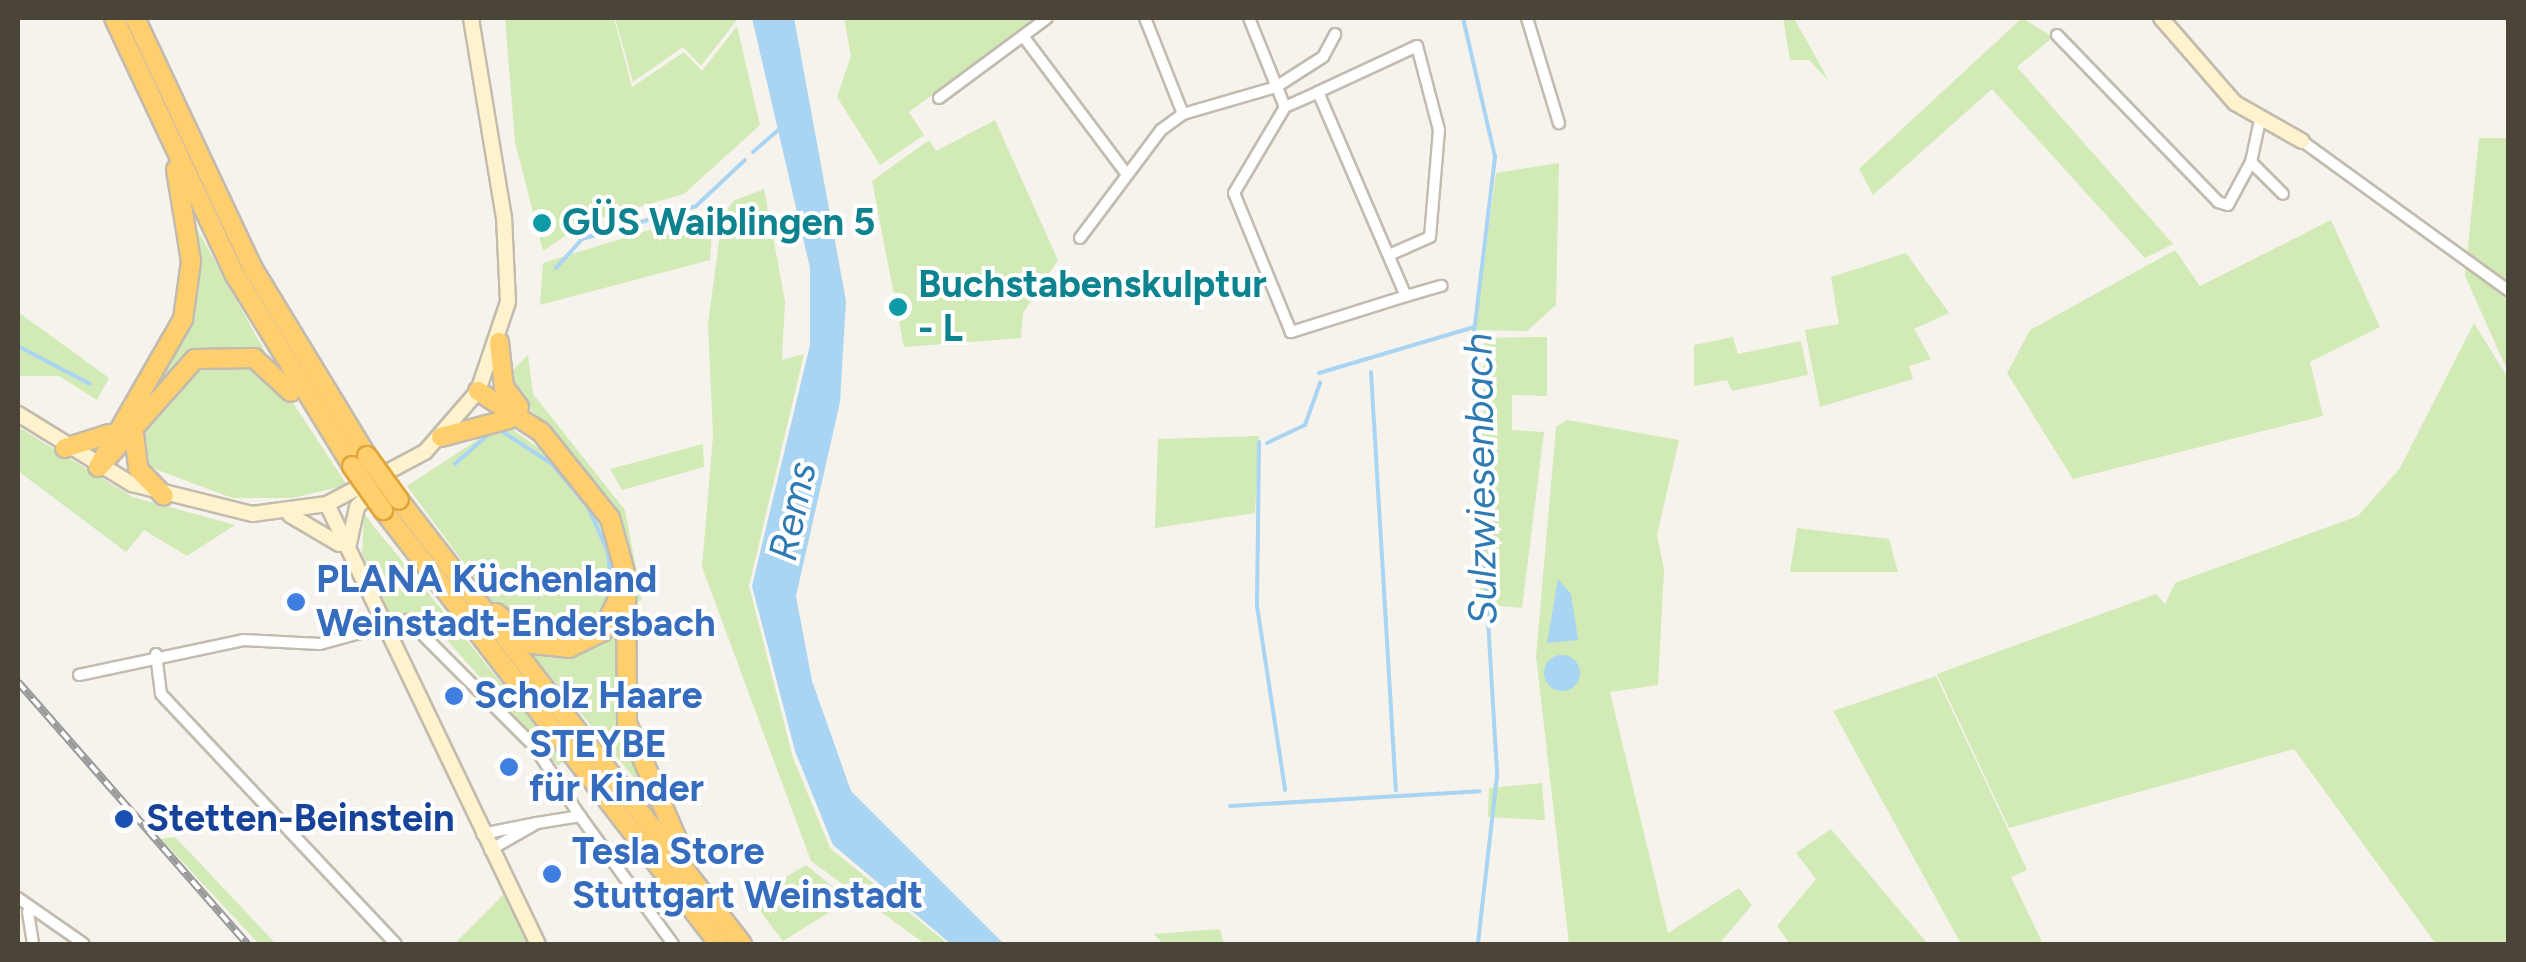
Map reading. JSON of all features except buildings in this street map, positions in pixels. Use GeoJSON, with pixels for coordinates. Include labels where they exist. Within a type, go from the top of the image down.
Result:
{"type":"FeatureCollection","features":[{"type":"Feature","properties":{"kind":"highway"},"geometry":{"type":"LineString","coordinates":[[114,18],[176,161],[315,410]]}},
{"type":"Feature","properties":{"kind":"highway"},"geometry":{"type":"LineString","coordinates":[[135,18],[252,267],[360,461],[719,944]]}},
{"type":"Feature","properties":{"kind":"highway"},"geometry":{"type":"LineString","coordinates":[[65,448],[98,442],[126,428],[186,305],[191,261],[176,161]]}},
{"type":"Feature","properties":{"kind":"highway"},"geometry":{"type":"LineString","coordinates":[[475,602],[534,644],[559,649],[596,637],[619,604],[617,558],[599,511],[554,454],[518,420],[505,388],[499,342]]}},
{"type":"Feature","properties":{"kind":"highway"},"geometry":{"type":"LineString","coordinates":[[98,468],[126,428],[180,368],[214,353],[264,363],[315,410],[360,461]]}},
{"type":"Feature","properties":{"kind":"highway"},"geometry":{"type":"LineString","coordinates":[[478,391],[567,459],[615,530],[628,588],[628,723],[682,862]]}},
{"type":"Feature","properties":{"kind":"highway"},"geometry":{"type":"LineString","coordinates":[[440,436],[518,420]]}},
{"type":"Feature","properties":{"kind":"highway"},"geometry":{"type":"LineString","coordinates":[[126,428],[138,469],[164,496]]}},
{"type":"Feature","properties":{"kind":"highway"},"geometry":{"type":"LineString","coordinates":[[391,505],[475,602],[682,862],[742,944]]}},
{"type":"Feature","properties":{"kind":"main road"},"geometry":{"type":"LineString","coordinates":[[2161,18],[2192,60],[2260,120],[2302,142]]}},
{"type":"Feature","properties":{"kind":"main road"},"geometry":{"type":"LineString","coordinates":[[348,554],[357,506],[440,436],[478,391],[499,342],[509,256],[474,23]]}},
{"type":"Feature","properties":{"kind":"main road"},"geometry":{"type":"LineString","coordinates":[[18,414],[98,468],[164,496],[285,513],[314,522],[348,554]]}},
{"type":"Feature","properties":{"kind":"main road"},"geometry":{"type":"LineString","coordinates":[[285,513],[328,504],[380,483]]}},
{"type":"Feature","properties":{"kind":"main road"},"geometry":{"type":"LineString","coordinates":[[328,504],[379,623],[538,944]]}},
{"type":"Feature","properties":{"kind":"street"},"geometry":{"type":"LineString","coordinates":[[939,98],[1048,18]]}},
{"type":"Feature","properties":{"kind":"street"},"geometry":{"type":"LineString","coordinates":[[1144,18],[1183,114]]}},
{"type":"Feature","properties":{"kind":"street"},"geometry":{"type":"LineString","coordinates":[[1249,18],[1285,107]]}},
{"type":"Feature","properties":{"kind":"street"},"geometry":{"type":"LineString","coordinates":[[1527,18],[1559,122]]}},
{"type":"Feature","properties":{"kind":"street"},"geometry":{"type":"LineString","coordinates":[[1080,238],[1125,172],[1183,114],[1276,86],[1323,57],[1335,34]]}},
{"type":"Feature","properties":{"kind":"street"},"geometry":{"type":"LineString","coordinates":[[1023,36],[1125,172]]}},
{"type":"Feature","properties":{"kind":"street"},"geometry":{"type":"LineString","coordinates":[[2057,36],[2218,202],[2228,206],[2251,162],[2260,120]]}},
{"type":"Feature","properties":{"kind":"street"},"geometry":{"type":"LineString","coordinates":[[1389,255],[1430,237],[1439,130],[1417,46],[1285,107],[1234,194],[1291,332],[1442,286]]}},
{"type":"Feature","properties":{"kind":"street"},"geometry":{"type":"LineString","coordinates":[[1318,92],[1406,296]]}},
{"type":"Feature","properties":{"kind":"street"},"geometry":{"type":"LineString","coordinates":[[2302,142],[2508,290]]}},
{"type":"Feature","properties":{"kind":"street"},"geometry":{"type":"LineString","coordinates":[[2251,162],[2283,194]]}},
{"type":"Feature","properties":{"kind":"street"},"geometry":{"type":"LineString","coordinates":[[79,675],[156,654],[242,640],[320,644],[379,623],[425,628],[534,746],[673,944]]}},
{"type":"Feature","properties":{"kind":"street"},"geometry":{"type":"LineString","coordinates":[[156,654],[161,694],[396,944]]}},
{"type":"Feature","properties":{"kind":"street"},"geometry":{"type":"LineString","coordinates":[[482,834],[580,816]]}},
{"type":"Feature","properties":{"kind":"street"},"geometry":{"type":"LineString","coordinates":[[490,850],[537,823]]}},
{"type":"Feature","properties":{"kind":"street"},"geometry":{"type":"LineString","coordinates":[[18,898],[28,912],[84,944]]}},
{"type":"Feature","properties":{"kind":"street"},"geometry":{"type":"LineString","coordinates":[[28,912],[34,944]]}},
{"type":"Feature","properties":{"kind":"green space"},"geometry":{"type":"Polygon","coordinates":[[[505,18],[614,18],[632,87],[684,52],[702,71],[737,26],[760,125],[684,194],[586,222],[543,251],[515,142],[505,18]]]}},
{"type":"Feature","properties":{"kind":"green space"},"geometry":{"type":"Polygon","coordinates":[[[615,18],[736,21],[701,66],[683,47],[633,82],[615,18]]]}},
{"type":"Feature","properties":{"kind":"green space"},"geometry":{"type":"Polygon","coordinates":[[[844,18],[1036,18],[909,112],[924,135],[880,165],[837,97],[851,56],[844,18]]]}},
{"type":"Feature","properties":{"kind":"green space"},"geometry":{"type":"Polygon","coordinates":[[[1783,18],[1794,18],[1829,81],[1809,60],[1790,60],[1783,18]]]}},
{"type":"Feature","properties":{"kind":"green space"},"geometry":{"type":"Polygon","coordinates":[[[2022,18],[2053,37],[2017,67],[2173,244],[2145,258],[1992,89],[1873,195],[1859,169],[2022,18]]]}},
{"type":"Feature","properties":{"kind":"green space"},"geometry":{"type":"Polygon","coordinates":[[[995,120],[1058,260],[1023,313],[1021,338],[904,347],[872,181],[929,140],[936,151],[995,120]]]}},
{"type":"Feature","properties":{"kind":"green space"},"geometry":{"type":"Polygon","coordinates":[[[2479,138],[2508,138],[2508,372],[2465,276],[2479,138]]]}},
{"type":"Feature","properties":{"kind":"green space"},"geometry":{"type":"Polygon","coordinates":[[[1559,163],[1556,305],[1527,331],[1475,330],[1496,173],[1559,163]]]}},
{"type":"Feature","properties":{"kind":"green space"},"geometry":{"type":"Polygon","coordinates":[[[764,189],[785,301],[782,360],[804,354],[749,586],[793,758],[830,848],[948,944],[925,944],[811,861],[702,567],[713,436],[708,324],[722,219],[733,201],[764,189]]]}},
{"type":"Feature","properties":{"kind":"green space"},"geometry":{"type":"Polygon","coordinates":[[[714,210],[710,260],[540,305],[543,263],[714,210]]]}},
{"type":"Feature","properties":{"kind":"green space"},"geometry":{"type":"Polygon","coordinates":[[[192,220],[269,359],[225,347],[183,359],[116,447],[170,357],[192,220]]]}},
{"type":"Feature","properties":{"kind":"green space"},"geometry":{"type":"Polygon","coordinates":[[[2331,220],[2380,327],[2310,362],[2323,416],[2073,479],[2007,373],[2030,330],[2175,250],[2200,286],[2331,220]]]}},
{"type":"Feature","properties":{"kind":"green space"},"geometry":{"type":"Polygon","coordinates":[[[1906,253],[1949,313],[1914,329],[1931,359],[1909,366],[1913,379],[1820,407],[1805,330],[1839,324],[1831,277],[1906,253]]]}},
{"type":"Feature","properties":{"kind":"green space"},"geometry":{"type":"Polygon","coordinates":[[[18,312],[109,378],[97,400],[59,376],[18,376],[18,312]]]}},
{"type":"Feature","properties":{"kind":"green space"},"geometry":{"type":"Polygon","coordinates":[[[2474,323],[2508,378],[2508,944],[2436,944],[2294,749],[2009,828],[1937,674],[2156,594],[2165,604],[2175,583],[2358,516],[2400,468],[2474,323]]]}},
{"type":"Feature","properties":{"kind":"green space"},"geometry":{"type":"Polygon","coordinates":[[[1547,337],[1547,396],[1512,395],[1512,430],[1544,432],[1522,608],[1480,604],[1484,338],[1547,337]]]}},
{"type":"Feature","properties":{"kind":"green space"},"geometry":{"type":"Polygon","coordinates":[[[1733,337],[1738,354],[1801,341],[1808,375],[1732,391],[1727,380],[1694,386],[1694,345],[1733,337]]]}},
{"type":"Feature","properties":{"kind":"green space"},"geometry":{"type":"Polygon","coordinates":[[[528,355],[533,394],[625,510],[642,600],[635,603],[615,517],[573,453],[512,390],[512,371],[528,355]]]}},
{"type":"Feature","properties":{"kind":"green space"},"geometry":{"type":"Polygon","coordinates":[[[235,358],[280,383],[347,485],[293,498],[232,498],[147,466],[141,433],[164,393],[186,369],[235,358]]]}},
{"type":"Feature","properties":{"kind":"green space"},"geometry":{"type":"Polygon","coordinates":[[[1567,420],[1679,440],[1657,535],[1664,570],[1658,685],[1610,692],[1668,933],[1739,888],[1752,905],[1719,944],[1569,944],[1536,656],[1556,427],[1567,420]]]}},
{"type":"Feature","properties":{"kind":"green space"},"geometry":{"type":"Polygon","coordinates":[[[503,423],[550,456],[608,534],[618,587],[608,617],[576,641],[546,642],[499,611],[407,486],[503,423]]]}},
{"type":"Feature","properties":{"kind":"green space"},"geometry":{"type":"Polygon","coordinates":[[[18,427],[133,497],[235,525],[187,556],[144,530],[126,552],[18,471],[18,427]]]}},
{"type":"Feature","properties":{"kind":"green space"},"geometry":{"type":"Polygon","coordinates":[[[1259,436],[1255,513],[1155,528],[1158,439],[1259,436]]]}},
{"type":"Feature","properties":{"kind":"green space"},"geometry":{"type":"Polygon","coordinates":[[[703,444],[704,467],[622,490],[610,469],[703,444]]]}},
{"type":"Feature","properties":{"kind":"green space"},"geometry":{"type":"Polygon","coordinates":[[[364,513],[565,761],[558,766],[424,614],[389,613],[362,554],[364,513]]]}},
{"type":"Feature","properties":{"kind":"green space"},"geometry":{"type":"Polygon","coordinates":[[[1797,528],[1889,539],[1898,572],[1790,572],[1797,528]]]}},
{"type":"Feature","properties":{"kind":"green space"},"geometry":{"type":"Polygon","coordinates":[[[620,615],[622,720],[644,790],[527,648],[546,653],[620,615]]]}},
{"type":"Feature","properties":{"kind":"green space"},"geometry":{"type":"Polygon","coordinates":[[[1936,676],[2027,870],[2011,877],[2043,944],[1961,944],[1833,711],[1936,676]]]}},
{"type":"Feature","properties":{"kind":"green space"},"geometry":{"type":"Polygon","coordinates":[[[1542,783],[1545,820],[1488,817],[1489,788],[1542,783]]]}},
{"type":"Feature","properties":{"kind":"green space"},"geometry":{"type":"Polygon","coordinates":[[[1831,829],[1928,944],[1790,944],[1777,926],[1816,879],[1796,853],[1831,829]]]}},
{"type":"Feature","properties":{"kind":"green space"},"geometry":{"type":"Polygon","coordinates":[[[175,837],[276,944],[259,944],[161,839],[175,837]]]}},
{"type":"Feature","properties":{"kind":"green space"},"geometry":{"type":"Polygon","coordinates":[[[806,865],[849,900],[783,941],[750,898],[806,865]]]}},
{"type":"Feature","properties":{"kind":"green space"},"geometry":{"type":"Polygon","coordinates":[[[504,893],[530,944],[454,944],[500,898],[504,893]]]}},
{"type":"Feature","properties":{"kind":"green space"},"geometry":{"type":"Polygon","coordinates":[[[1220,929],[1224,944],[1163,944],[1154,934],[1220,929]]]}},
{"type":"Feature","properties":{"kind":"water","name":"Rems"},"geometry":{"type":"Polygon","coordinates":[[[752,18],[794,18],[846,301],[840,402],[796,596],[812,681],[851,791],[1004,944],[951,944],[833,845],[795,751],[752,586],[810,345],[810,268],[752,18]]]}},
{"type":"Feature","properties":{"kind":"water"},"geometry":{"type":"Polygon","coordinates":[[[1558,579],[1571,594],[1578,640],[1547,643],[1558,579]]]}},
{"type":"Feature","properties":{"kind":"water"},"geometry":{"type":"Polygon","coordinates":[[[1562,655],[1575,660],[1580,673],[1575,686],[1562,691],[1549,686],[1544,673],[1549,660],[1562,655]]]}},
{"type":"Feature","properties":{"kind":"waterway","name":"Sulzwiesenbach"},"geometry":{"type":"LineString","coordinates":[[1463,18],[1495,157],[1472,351],[1497,776],[1478,944]]}},
{"type":"Feature","properties":{"kind":"waterway"},"geometry":{"type":"LineString","coordinates":[[753,152],[779,129]]}},
{"type":"Feature","properties":{"kind":"waterway"},"geometry":{"type":"LineString","coordinates":[[556,268],[582,239],[696,206],[745,160]]}},
{"type":"Feature","properties":{"kind":"waterway"},"geometry":{"type":"LineString","coordinates":[[1319,373],[1474,327]]}},
{"type":"Feature","properties":{"kind":"waterway"},"geometry":{"type":"LineString","coordinates":[[18,346],[90,384]]}},
{"type":"Feature","properties":{"kind":"waterway"},"geometry":{"type":"LineString","coordinates":[[1371,372],[1396,790]]}},
{"type":"Feature","properties":{"kind":"waterway"},"geometry":{"type":"LineString","coordinates":[[1267,443],[1305,425],[1320,383]]}},
{"type":"Feature","properties":{"kind":"waterway"},"geometry":{"type":"LineString","coordinates":[[500,430],[552,464],[588,507],[608,552],[612,593]]}},
{"type":"Feature","properties":{"kind":"waterway"},"geometry":{"type":"LineString","coordinates":[[455,464],[491,432]]}},
{"type":"Feature","properties":{"kind":"waterway"},"geometry":{"type":"LineString","coordinates":[[1259,442],[1257,606],[1285,790]]}},
{"type":"Feature","properties":{"kind":"waterway"},"geometry":{"type":"LineString","coordinates":[[1230,806],[1480,791]]}},
{"type":"Feature","properties":{"kind":"railway"},"geometry":{"type":"LineString","coordinates":[[18,682],[247,944]]}},
{"type":"Feature","properties":{"kind":"place","name":"GÜS Waiblingen 5"},"geometry":{"type":"Point","coordinates":[542,223]}},
{"type":"Feature","properties":{"kind":"place","name":"Buchstabenskulptur - L"},"geometry":{"type":"Point","coordinates":[898,307]}},
{"type":"Feature","properties":{"kind":"place","name":"PLANA Küchenland Weinstadt-Endersbach"},"geometry":{"type":"Point","coordinates":[296,602]}},
{"type":"Feature","properties":{"kind":"place","name":"Scholz Haare"},"geometry":{"type":"Point","coordinates":[454,696]}},
{"type":"Feature","properties":{"kind":"place","name":"STEYBE für Kinder"},"geometry":{"type":"Point","coordinates":[509,767]}},
{"type":"Feature","properties":{"kind":"place","name":"Stetten-Beinstein"},"geometry":{"type":"Point","coordinates":[124,819]}},
{"type":"Feature","properties":{"kind":"place","name":"Tesla Store Stuttgart Weinstadt"},"geometry":{"type":"Point","coordinates":[552,874]}}]}
